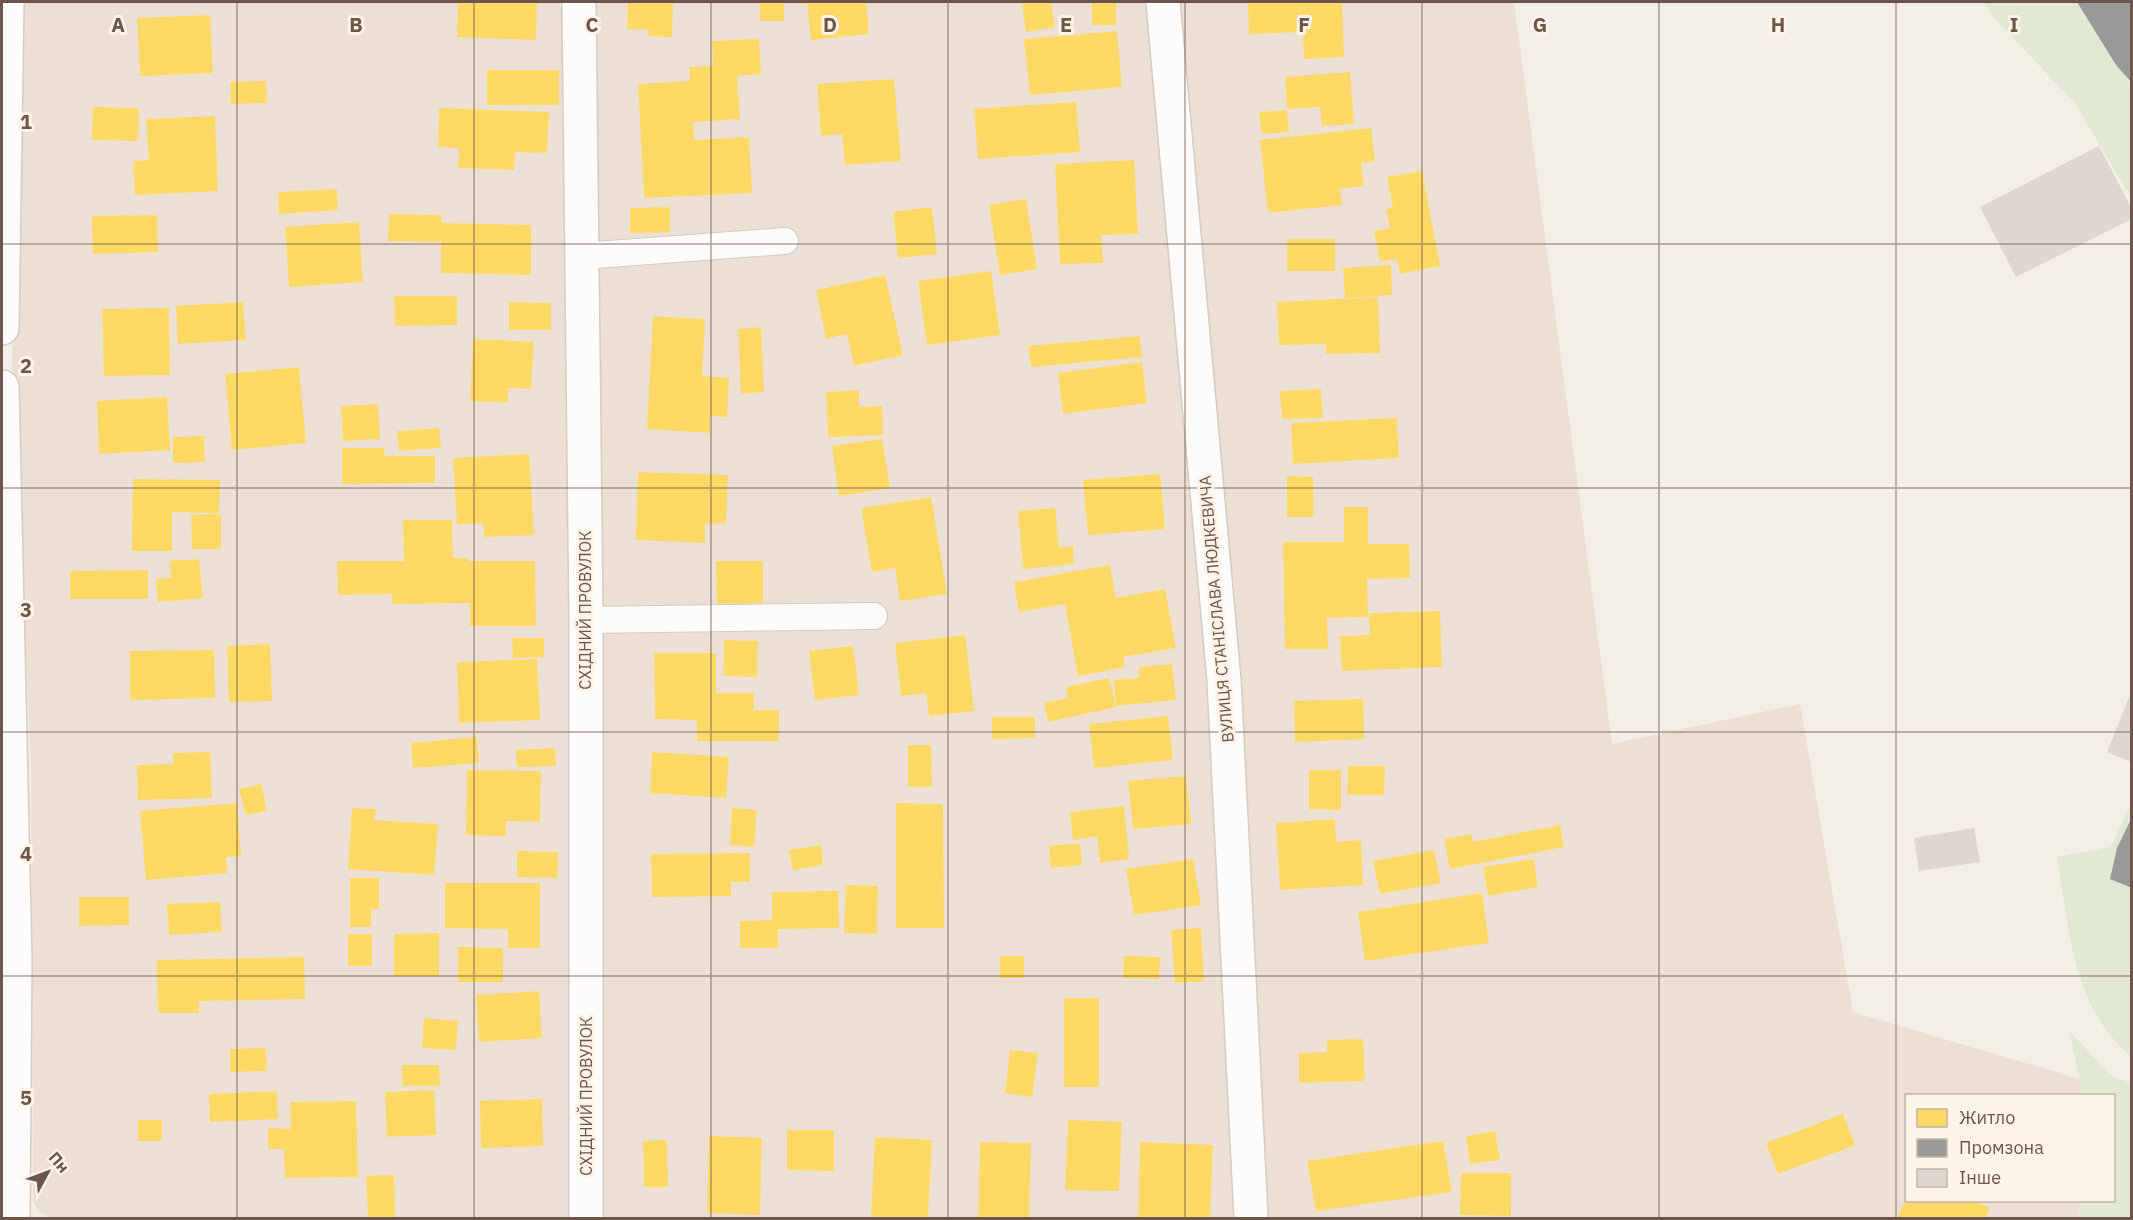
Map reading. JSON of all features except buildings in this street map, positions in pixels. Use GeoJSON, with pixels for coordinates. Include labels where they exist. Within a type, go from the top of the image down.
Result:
{"type":"FeatureCollection","features":[{"type":"Feature","properties":{"kind":"street"},"geometry":{"type":"LineString","coordinates":[[2,328],[4,42],[7,2]]}},
{"type":"Feature","properties":{"kind":"street","name":"СХІДНИЙ ПРОВУЛОК"},"geometry":{"type":"LineString","coordinates":[[579,2],[586,620],[586,1218]]}},
{"type":"Feature","properties":{"kind":"street","name":"ВУЛИЦЯ СТАНІСЛАВА ЛЮДКЕВИЧА"},"geometry":{"type":"LineString","coordinates":[[1162,2],[1224,680],[1251,1218]]}},
{"type":"Feature","properties":{"kind":"street"},"geometry":{"type":"LineString","coordinates":[[2,387],[6,760],[15,960],[8,1178],[13,1218]]}},
{"type":"Feature","properties":{"kind":"lane"},"geometry":{"type":"LineString","coordinates":[[582,256],[785,241]]}},
{"type":"Feature","properties":{"kind":"lane"},"geometry":{"type":"LineString","coordinates":[[586,620],[874,616]]}},
{"type":"Feature","properties":{"kind":"shaded area"},"geometry":{"type":"Polygon","coordinates":[[[23,2],[565,2],[572,619],[574,1218],[50,1218],[38,1211],[33,1201],[31,763],[12,359],[23,2]]]}},
{"type":"Feature","properties":{"kind":"shaded area"},"geometry":{"type":"Polygon","coordinates":[[[592,2],[1151,2],[1208,681],[1238,1218],[605,1218],[600,1209],[592,2]]]}},
{"type":"Feature","properties":{"kind":"shaded area"},"geometry":{"type":"Polygon","coordinates":[[[1176,2],[1514,2],[1612,744],[1800,704],[1853,1012],[2080,1079],[2080,1094],[1905,1094],[1905,1202],[2079,1202],[2078,1218],[1262,1218],[1176,2]]]}},
{"type":"Feature","properties":{"kind":"green space"},"geometry":{"type":"Polygon","coordinates":[[[1984,2],[2077,2],[2116,65],[2131,83],[2131,198],[2075,103],[1994,18],[1984,2]]]}},
{"type":"Feature","properties":{"kind":"green space"},"geometry":{"type":"Polygon","coordinates":[[[2131,804],[2131,817],[2117,848],[2110,878],[2131,888],[2131,1056],[2111,1037],[2096,1015],[2085,990],[2070,937],[2057,857],[2111,847],[2131,804]]]}},
{"type":"Feature","properties":{"kind":"green space"},"geometry":{"type":"Polygon","coordinates":[[[2069,1031],[2114,1078],[2131,1082],[2131,1218],[2078,1218],[2079,1202],[2115,1202],[2115,1094],[2080,1094],[2080,1079],[2069,1031]]]}}]}
